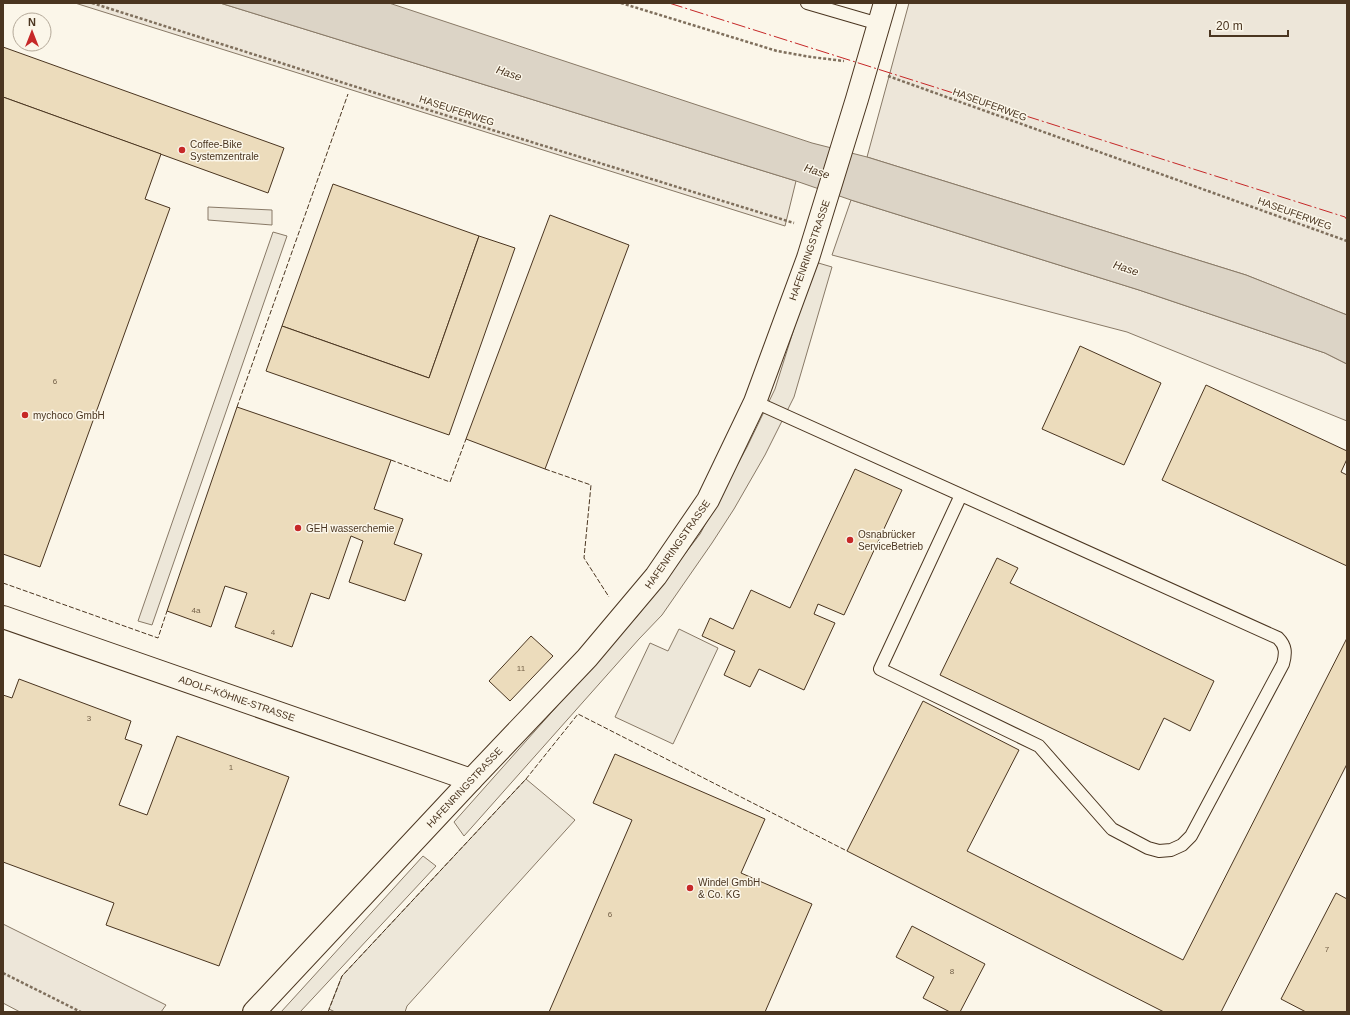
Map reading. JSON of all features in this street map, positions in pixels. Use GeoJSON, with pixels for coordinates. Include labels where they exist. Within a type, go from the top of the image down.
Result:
{"type":"FeatureCollection","features":[{"type":"Feature","properties":{"kind":"street","name":"HAFENRINGSTRASSE"},"geometry":{"type":"LineString","coordinates":[[254,1012],[587,658],[656,576],[708,500],[755,402],[819,225],[885,3]]}},
{"type":"Feature","properties":{"kind":"street","name":"ADOLF-KÖHNE-STRASSE"},"geometry":{"type":"LineString","coordinates":[[3,618],[471,780]]}},
{"type":"Feature","properties":{"kind":"lane"},"geometry":{"type":"LineString","coordinates":[[808,3],[878,24]]}},
{"type":"Feature","properties":{"kind":"lane"},"geometry":{"type":"LineString","coordinates":[[755,402],[1278,638],[1284,644],[1286,654],[1282,664],[1191,836],[1182,845],[1171,850],[1159,851],[1148,848],[1112,829],[1039,746],[880,669],[961,495]]}},
{"type":"Feature","properties":{"kind":"path","name":"HASEUFERWEG"},"geometry":{"type":"LineString","coordinates":[[92,3],[488,128],[819,225]]}},
{"type":"Feature","properties":{"kind":"path","name":"HASEUFERWEG"},"geometry":{"type":"LineString","coordinates":[[621,3],[777,51],[811,58],[840,60],[866,68],[1347,241]]}},
{"type":"Feature","properties":{"kind":"path"},"geometry":{"type":"LineString","coordinates":[[3,973],[82,1012]]}},
{"type":"Feature","properties":{"kind":"shaded area"},"geometry":{"type":"Polygon","coordinates":[[[75,3],[220,3],[796,181],[785,226],[75,3]]]}},
{"type":"Feature","properties":{"kind":"shaded area"},"geometry":{"type":"Polygon","coordinates":[[[909,3],[1347,3],[1347,315],[1246,275],[867,157],[909,3]]]}},
{"type":"Feature","properties":{"kind":"shaded area"},"geometry":{"type":"Polygon","coordinates":[[[851,200],[1139,290],[1325,353],[1347,364],[1347,421],[1127,332],[832,255],[851,200]]]}},
{"type":"Feature","properties":{"kind":"shaded area"},"geometry":{"type":"Polygon","coordinates":[[[208,207],[272,210],[272,225],[208,220],[208,207]]]}},
{"type":"Feature","properties":{"kind":"shaded area"},"geometry":{"type":"Polygon","coordinates":[[[273,232],[287,236],[152,625],[138,621],[273,232]]]}},
{"type":"Feature","properties":{"kind":"shaded area"},"geometry":{"type":"Polygon","coordinates":[[[815,262],[832,267],[794,397],[765,455],[734,509],[662,615],[464,836],[454,822],[639,614],[700,534],[747,447],[775,389],[815,262]]]}},
{"type":"Feature","properties":{"kind":"shaded area"},"geometry":{"type":"Polygon","coordinates":[[[679,629],[718,648],[673,744],[615,717],[650,643],[668,651],[679,629]]]}},
{"type":"Feature","properties":{"kind":"shaded area"},"geometry":{"type":"Polygon","coordinates":[[[526,779],[575,820],[407,1006],[405,1012],[335,1012],[329,1009],[342,976],[526,779]]]}},
{"type":"Feature","properties":{"kind":"shaded area"},"geometry":{"type":"Polygon","coordinates":[[[423,856],[436,866],[300,1012],[281,1012],[423,856]]]}},
{"type":"Feature","properties":{"kind":"shaded area"},"geometry":{"type":"Polygon","coordinates":[[[3,924],[166,1005],[161,1012],[20,1012],[3,1003],[3,924]]]}},
{"type":"Feature","properties":{"kind":"water","name":"Hase"},"geometry":{"type":"Polygon","coordinates":[[[220,3],[389,3],[812,143],[867,157],[1246,275],[1347,315],[1347,364],[1325,353],[1139,290],[851,200],[796,181],[220,3]]]}},
{"type":"Feature","properties":{"kind":"building"},"geometry":{"type":"Polygon","coordinates":[[[3,47],[12,50],[12,52],[17,52],[284,148],[268,193],[3,97],[3,47]]]}},
{"type":"Feature","properties":{"kind":"building"},"geometry":{"type":"Polygon","coordinates":[[[3,97],[161,154],[145,199],[170,208],[40,567],[3,554],[3,97]]]}},
{"type":"Feature","properties":{"kind":"building"},"geometry":{"type":"Polygon","coordinates":[[[333,184],[479,236],[429,378],[282,326],[333,184]]]}},
{"type":"Feature","properties":{"kind":"building"},"geometry":{"type":"Polygon","coordinates":[[[550,215],[629,245],[545,469],[466,439],[550,215]]]}},
{"type":"Feature","properties":{"kind":"building"},"geometry":{"type":"Polygon","coordinates":[[[479,236],[515,248],[449,435],[266,371],[282,326],[429,378],[479,236]]]}},
{"type":"Feature","properties":{"kind":"building"},"geometry":{"type":"Polygon","coordinates":[[[1080,346],[1161,383],[1124,465],[1042,429],[1080,346]]]}},
{"type":"Feature","properties":{"kind":"building"},"geometry":{"type":"Polygon","coordinates":[[[1206,385],[1347,451],[1347,459],[1341,472],[1347,475],[1347,566],[1162,480],[1206,385]]]}},
{"type":"Feature","properties":{"kind":"building","name":"GEH wasserchemie"},"geometry":{"type":"Polygon","coordinates":[[[237,407],[391,460],[374,509],[403,519],[394,544],[422,554],[405,601],[349,582],[363,541],[351,536],[329,599],[311,593],[292,647],[235,627],[247,593],[225,586],[211,627],[167,611],[237,407]]]}},
{"type":"Feature","properties":{"kind":"building","name":"Osnabrücker ServiceBetrieb"},"geometry":{"type":"Polygon","coordinates":[[[855,469],[902,490],[844,615],[818,604],[814,614],[835,623],[804,690],[759,669],[750,687],[724,675],[735,651],[702,636],[710,618],[733,629],[751,590],[790,608],[855,469]]]}},
{"type":"Feature","properties":{"kind":"building"},"geometry":{"type":"Polygon","coordinates":[[[997,558],[1018,568],[1010,583],[1214,681],[1190,731],[1164,718],[1139,770],[940,675],[997,558]]]}},
{"type":"Feature","properties":{"kind":"building"},"geometry":{"type":"Polygon","coordinates":[[[531,636],[553,656],[510,701],[489,681],[531,636]]]}},
{"type":"Feature","properties":{"kind":"building"},"geometry":{"type":"Polygon","coordinates":[[[1347,638],[1347,764],[1221,1012],[1164,1012],[847,851],[923,701],[1019,750],[967,851],[1183,960],[1347,638]]]}},
{"type":"Feature","properties":{"kind":"building"},"geometry":{"type":"Polygon","coordinates":[[[19,679],[131,721],[125,739],[142,745],[119,805],[147,815],[177,736],[289,777],[219,966],[106,925],[114,903],[3,862],[3,695],[12,698],[19,679]]]}},
{"type":"Feature","properties":{"kind":"building","name":"Windel GmbH & Co. KG"},"geometry":{"type":"Polygon","coordinates":[[[615,754],[765,819],[741,873],[812,904],[765,1012],[549,1012],[632,820],[593,803],[615,754]]]}},
{"type":"Feature","properties":{"kind":"building"},"geometry":{"type":"Polygon","coordinates":[[[1336,893],[1347,899],[1347,1012],[1306,1012],[1281,999],[1336,893]]]}},
{"type":"Feature","properties":{"kind":"building"},"geometry":{"type":"Polygon","coordinates":[[[912,926],[985,964],[960,1012],[950,1012],[923,998],[934,977],[896,957],[912,926]]]}},
{"type":"Feature","properties":{"kind":"fence"},"geometry":{"type":"LineString","coordinates":[[237,407],[348,94]]}},
{"type":"Feature","properties":{"kind":"fence"},"geometry":{"type":"LineString","coordinates":[[391,460],[450,482],[466,439]]}},
{"type":"Feature","properties":{"kind":"fence"},"geometry":{"type":"LineString","coordinates":[[545,469],[591,485],[584,558],[609,597]]}},
{"type":"Feature","properties":{"kind":"fence"},"geometry":{"type":"LineString","coordinates":[[3,583],[158,638],[167,611]]}},
{"type":"Feature","properties":{"kind":"fence"},"geometry":{"type":"LineString","coordinates":[[328,1012],[342,976],[526,779],[578,714],[847,851]]}},
{"type":"Feature","properties":{"kind":"power"},"geometry":{"type":"LineString","coordinates":[[669,3],[1345,217],[1347,220]]}},
{"type":"Feature","properties":{"kind":"place","name":"Coffee-Bike Systemzentrale"},"geometry":{"type":"Point","coordinates":[182,150]}},
{"type":"Feature","properties":{"kind":"place","name":"mychoco GmbH"},"geometry":{"type":"Point","coordinates":[25,415]}},
{"type":"Feature","properties":{"kind":"place","name":"GEH wasserchemie"},"geometry":{"type":"Point","coordinates":[298,528]}},
{"type":"Feature","properties":{"kind":"place","name":"Osnabrücker ServiceBetrieb"},"geometry":{"type":"Point","coordinates":[850,540]}},
{"type":"Feature","properties":{"kind":"place","name":"Windel GmbH & Co. KG"},"geometry":{"type":"Point","coordinates":[690,888]}}]}
